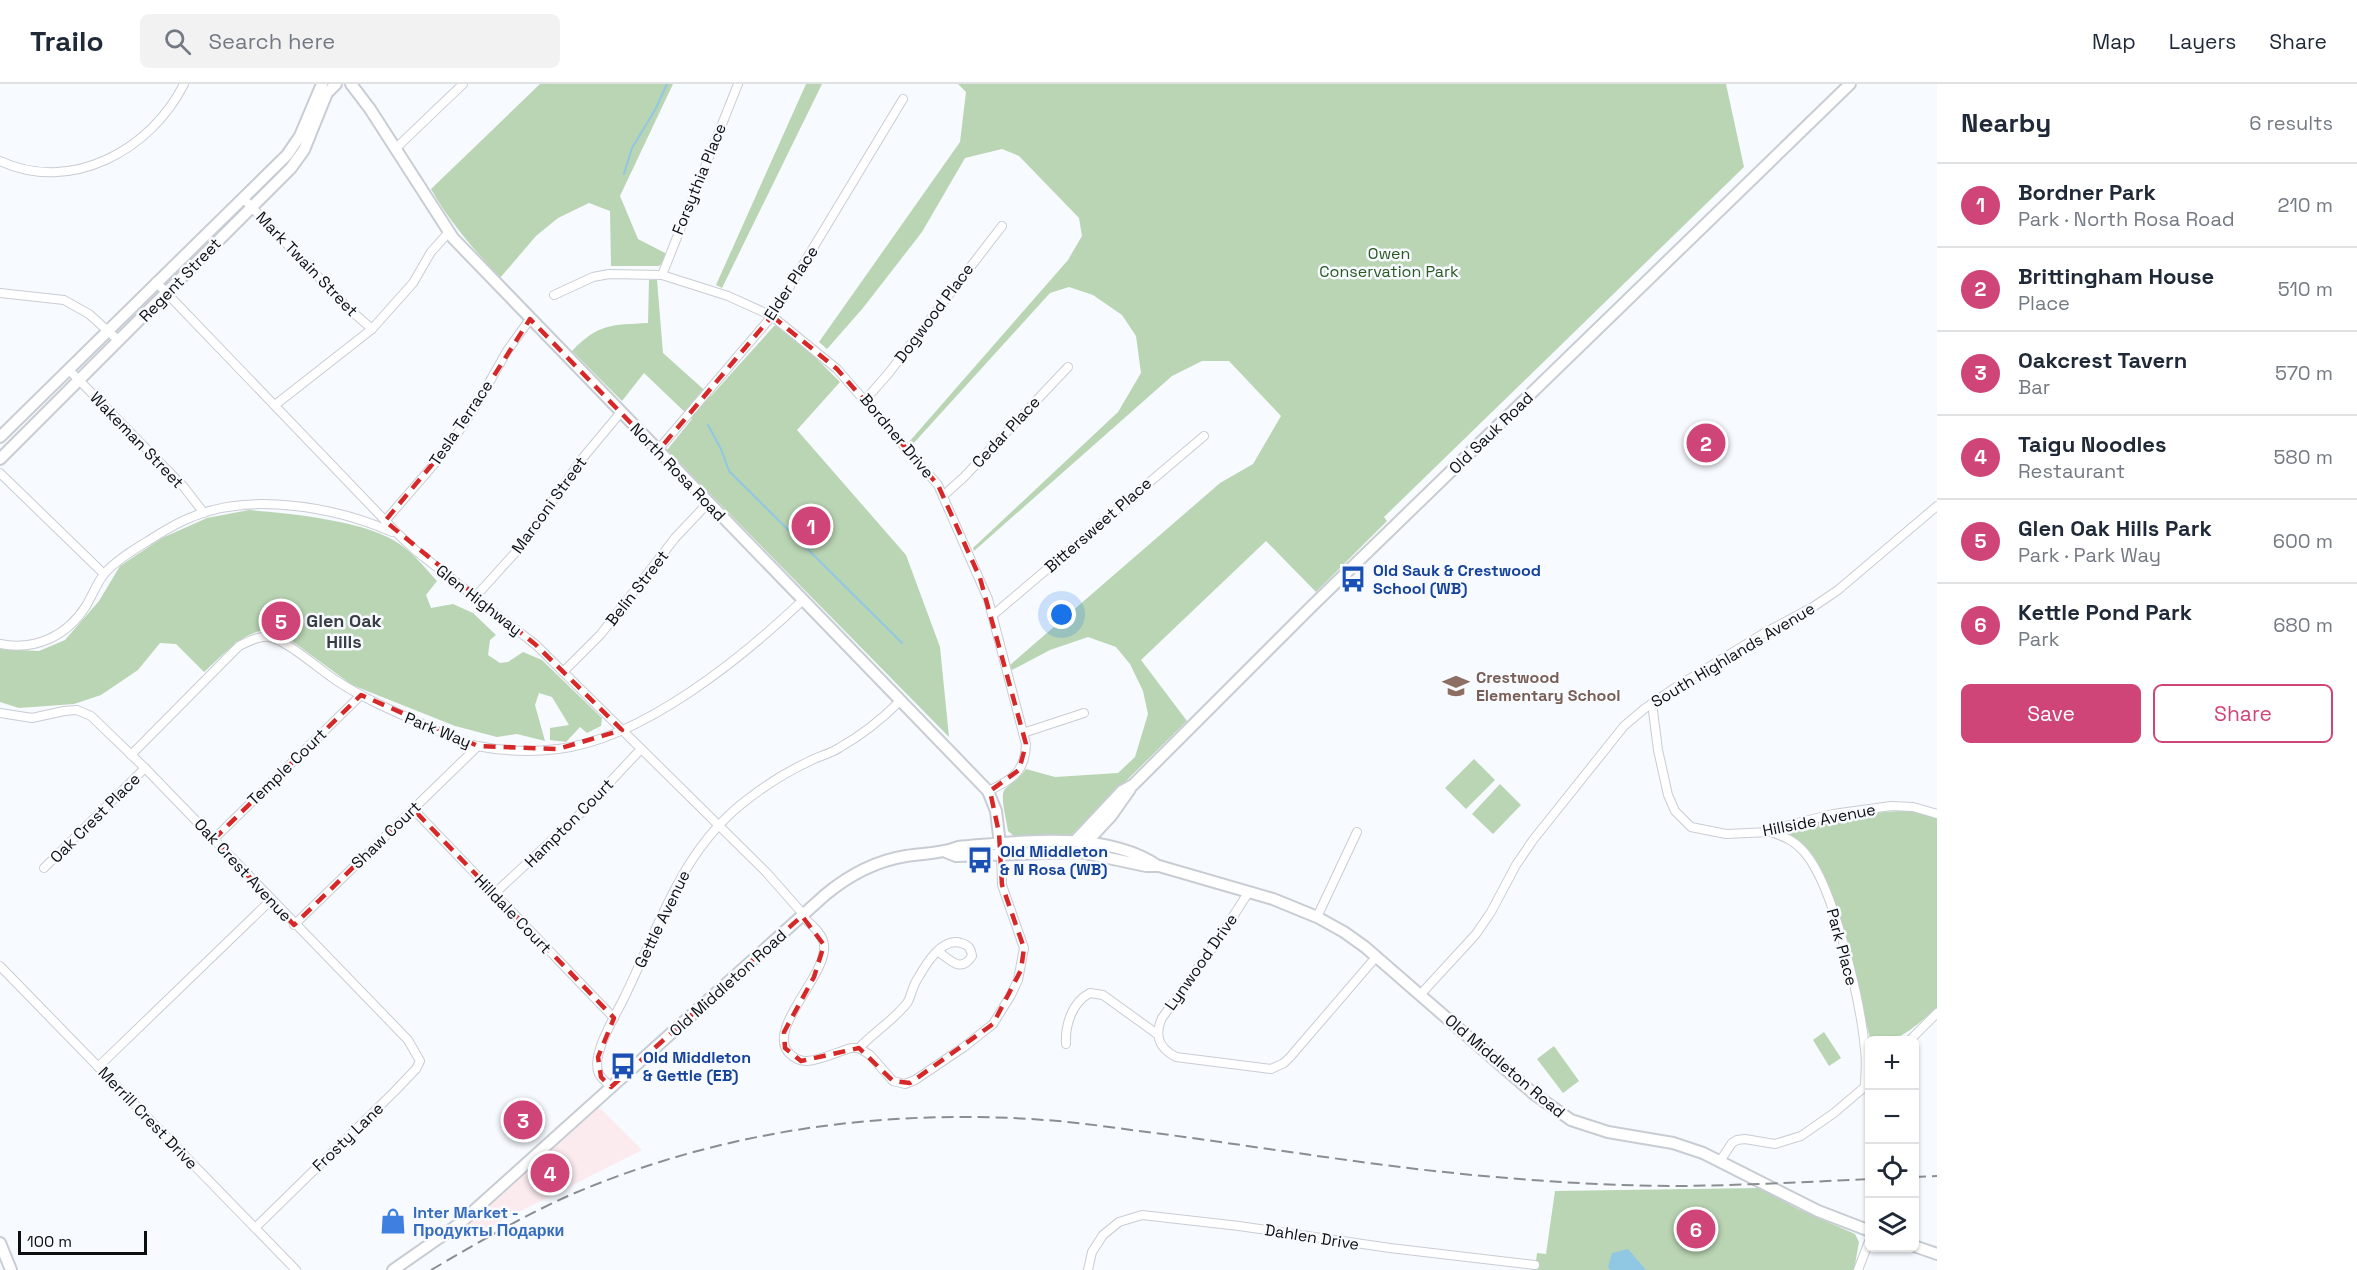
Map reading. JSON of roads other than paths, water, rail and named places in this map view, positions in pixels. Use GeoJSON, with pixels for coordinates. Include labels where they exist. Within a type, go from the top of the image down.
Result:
{"type":"FeatureCollection","features":[{"type":"Feature","properties":{"kind":"street"},"geometry":{"type":"LineString","coordinates":[[0,161],[21,169],[50,173],[79,170],[98,164],[127,148],[152,127],[173,103],[184,84]]}},
{"type":"Feature","properties":{"kind":"street","name":"Regent Street"},"geometry":{"type":"LineString","coordinates":[[0,437],[287,155],[300,136],[322,84]]}},
{"type":"Feature","properties":{"kind":"street","name":"Regent Street"},"geometry":{"type":"LineString","coordinates":[[0,459],[291,168],[304,150],[327,93],[336,84]]}},
{"type":"Feature","properties":{"kind":"street","name":"North Rosa Road"},"geometry":{"type":"LineString","coordinates":[[351,84],[370,109],[449,232],[657,451],[988,791],[996,811],[1000,848]]}},
{"type":"Feature","properties":{"kind":"street"},"geometry":{"type":"LineString","coordinates":[[395,149],[463,84]]}},
{"type":"Feature","properties":{"kind":"street","name":"Forsythia Place"},"geometry":{"type":"LineString","coordinates":[[662,275],[738,84]]}},
{"type":"Feature","properties":{"kind":"street","name":"Old Sauk Road"},"geometry":{"type":"LineString","coordinates":[[1080,845],[1122,791],[1133,784],[1288,630],[1850,84]]}},
{"type":"Feature","properties":{"kind":"street","name":"Elder Place"},"geometry":{"type":"LineString","coordinates":[[657,451],[772,316],[903,99]]}},
{"type":"Feature","properties":{"kind":"street","name":"Mark Twain Street"},"geometry":{"type":"LineString","coordinates":[[243,198],[349,309],[372,329]]}},
{"type":"Feature","properties":{"kind":"street","name":"Dogwood Place"},"geometry":{"type":"LineString","coordinates":[[866,399],[888,374],[1002,226]]}},
{"type":"Feature","properties":{"kind":"street"},"geometry":{"type":"LineString","coordinates":[[275,405],[372,329],[413,283],[431,252],[449,232]]}},
{"type":"Feature","properties":{"kind":"street","name":"Bordner Drive"},"geometry":{"type":"LineString","coordinates":[[554,295],[601,275],[625,273],[662,275],[728,296],[772,316],[837,369],[866,399],[938,485],[980,578],[993,615],[1026,744],[1023,764],[1007,781],[988,791]]}},
{"type":"Feature","properties":{"kind":"street","name":"Glen Highway"},"geometry":{"type":"LineString","coordinates":[[156,282],[385,521],[415,550],[536,645],[766,873],[823,938],[824,952],[814,977],[785,1028],[783,1042],[792,1056],[805,1061],[851,1048],[859,1048]]}},
{"type":"Feature","properties":{"kind":"street"},"geometry":{"type":"LineString","coordinates":[[0,293],[64,300],[89,314],[119,342]]}},
{"type":"Feature","properties":{"kind":"street","name":"Tesla Terrace"},"geometry":{"type":"LineString","coordinates":[[385,521],[455,437],[507,351],[530,319]]}},
{"type":"Feature","properties":{"kind":"street","name":"Cedar Place"},"geometry":{"type":"LineString","coordinates":[[944,496],[1068,367]]}},
{"type":"Feature","properties":{"kind":"street","name":"Wakeman Street"},"geometry":{"type":"LineString","coordinates":[[68,369],[183,486],[204,513]]}},
{"type":"Feature","properties":{"kind":"street","name":"Marconi Street"},"geometry":{"type":"LineString","coordinates":[[476,596],[523,544],[581,460],[621,412]]}},
{"type":"Feature","properties":{"kind":"street","name":"Bittersweet Place"},"geometry":{"type":"LineString","coordinates":[[993,615],[1204,436]]}},
{"type":"Feature","properties":{"kind":"street"},"geometry":{"type":"LineString","coordinates":[[0,472],[104,574]]}},
{"type":"Feature","properties":{"kind":"street","name":"Belin Street"},"geometry":{"type":"LineString","coordinates":[[563,672],[601,634],[675,538],[708,503]]}},
{"type":"Feature","properties":{"kind":"street"},"geometry":{"type":"LineString","coordinates":[[0,644],[19,647],[39,644],[60,633],[84,609],[104,574],[118,561],[161,533],[193,516],[257,504],[287,505],[354,517],[399,534]]}},
{"type":"Feature","properties":{"kind":"street","name":"South Highlands Avenue"},"geometry":{"type":"LineString","coordinates":[[1420,995],[1476,934],[1522,856],[1624,726],[1652,703],[1710,666],[1822,601],[1937,506]]}},
{"type":"Feature","properties":{"kind":"street","name":"Park Way"},"geometry":{"type":"LineString","coordinates":[[131,755],[239,646],[252,640],[270,637],[361,695],[440,732],[478,746],[506,749],[558,749],[582,744],[622,730],[704,682],[803,600]]}},
{"type":"Feature","properties":{"kind":"street","name":"Temple Court"},"geometry":{"type":"LineString","coordinates":[[214,839],[361,695]]}},
{"type":"Feature","properties":{"kind":"street","name":"Gettle Avenue"},"geometry":{"type":"LineString","coordinates":[[611,1087],[598,1073],[597,1065],[601,1044],[677,881],[718,825],[749,798],[790,772],[837,750],[865,733],[900,701]]}},
{"type":"Feature","properties":{"kind":"street","name":"Hillside Avenue"},"geometry":{"type":"LineString","coordinates":[[1652,703],[1658,750],[1668,795],[1675,811],[1691,827],[1701,831],[1726,834],[1770,832],[1833,814],[1891,806],[1913,807],[1937,814]]}},
{"type":"Feature","properties":{"kind":"street","name":"Oak Crest Avenue"},"geometry":{"type":"LineString","coordinates":[[0,713],[32,718],[72,710],[86,712],[91,716],[145,768],[294,925],[408,1040]]}},
{"type":"Feature","properties":{"kind":"street"},"geometry":{"type":"LineString","coordinates":[[1023,733],[1084,713]]}},
{"type":"Feature","properties":{"kind":"street","name":"Shaw Court"},"geometry":{"type":"LineString","coordinates":[[294,925],[478,746]]}},
{"type":"Feature","properties":{"kind":"street","name":"Hampton Court"},"geometry":{"type":"LineString","coordinates":[[494,894],[578,816],[641,749]]}},
{"type":"Feature","properties":{"kind":"street","name":"Oak Crest Place"},"geometry":{"type":"LineString","coordinates":[[44,868],[145,768]]}},
{"type":"Feature","properties":{"kind":"street","name":"Old Sauk Road"},"geometry":{"type":"LineString","coordinates":[[1080,845],[1106,822],[1127,796],[1133,784]]}},
{"type":"Feature","properties":{"kind":"street","name":"Hilldale Court"},"geometry":{"type":"LineString","coordinates":[[413,809],[614,1018]]}},
{"type":"Feature","properties":{"kind":"street"},"geometry":{"type":"LineString","coordinates":[[1106,822],[1105,832],[1110,847]]}},
{"type":"Feature","properties":{"kind":"street"},"geometry":{"type":"LineString","coordinates":[[1317,917],[1356,832]]}},
{"type":"Feature","properties":{"kind":"street","name":"Park Place"},"geometry":{"type":"LineString","coordinates":[[1770,832],[1794,842],[1815,867],[1838,926],[1865,1038]]}},
{"type":"Feature","properties":{"kind":"street","name":"Old Middleton Road"},"geometry":{"type":"LineString","coordinates":[[1080,845],[1146,866],[1159,866]]}},
{"type":"Feature","properties":{"kind":"street","name":"Old Middleton Road"},"geometry":{"type":"LineString","coordinates":[[393,1270],[459,1224],[838,884],[863,869],[890,859],[946,852],[958,847],[1080,845],[1110,847],[1148,859],[1159,866],[1273,900],[1317,917],[1344,932],[1376,957],[1534,1094],[1571,1120],[1608,1132],[1673,1143],[1725,1164],[1818,1211],[1865,1229]]}},
{"type":"Feature","properties":{"kind":"street"},"geometry":{"type":"LineString","coordinates":[[939,952],[929,958],[912,987],[907,1002],[859,1048],[870,1055],[894,1081],[905,1084],[915,1080],[974,1041],[997,1018],[1018,980],[1024,948],[1002,885],[1000,848]]}},
{"type":"Feature","properties":{"kind":"street","name":"Lynwood Drive"},"geometry":{"type":"LineString","coordinates":[[1157,1034],[1162,1018],[1216,943],[1248,893]]}},
{"type":"Feature","properties":{"kind":"street"},"geometry":{"type":"LineString","coordinates":[[98,1067],[271,900]]}},
{"type":"Feature","properties":{"kind":"street"},"geometry":{"type":"LineString","coordinates":[[1066,1044],[1070,1017],[1082,998],[1090,993],[1103,994],[1157,1034],[1163,1048],[1176,1057],[1271,1069],[1278,1067],[1291,1056],[1376,957]]}},
{"type":"Feature","properties":{"kind":"street","name":"Merrill Crest Drive"},"geometry":{"type":"LineString","coordinates":[[0,966],[296,1270]]}},
{"type":"Feature","properties":{"kind":"street"},"geometry":{"type":"LineString","coordinates":[[1915,1036],[1937,1013]]}},
{"type":"Feature","properties":{"kind":"street","name":"Frosty Lane"},"geometry":{"type":"LineString","coordinates":[[255,1228],[416,1069],[420,1060],[408,1040]]}},
{"type":"Feature","properties":{"kind":"street"},"geometry":{"type":"LineString","coordinates":[[1725,1164],[1732,1143],[1737,1140],[1745,1139],[1775,1144],[1801,1136],[1834,1113],[1865,1086]]}},
{"type":"Feature","properties":{"kind":"street","name":"Dahlen Drive"},"geometry":{"type":"LineString","coordinates":[[1088,1270],[1092,1251],[1098,1241],[1119,1222],[1128,1218],[1154,1215],[1504,1266],[1535,1265]]}},
{"type":"Feature","properties":{"kind":"street"},"geometry":{"type":"LineString","coordinates":[[0,1244],[11,1270]]}},
{"type":"Feature","properties":{"kind":"street"},"geometry":{"type":"LineString","coordinates":[[1919,1248],[1937,1254]]}},
{"type":"Feature","properties":{"kind":"street"},"geometry":{"type":"LineString","coordinates":[[1858,1270],[1865,1250]]}},
{"type":"Feature","properties":{"kind":"water"},"geometry":{"type":"Polygon","coordinates":[[[1628,1249],[1646,1270],[1610,1270],[1608,1267],[1612,1253],[1628,1249]]]}},
{"type":"Feature","properties":{"kind":"waterway"},"geometry":{"type":"LineString","coordinates":[[624,174],[632,148],[655,110],[667,84]]}},
{"type":"Feature","properties":{"kind":"waterway"},"geometry":{"type":"LineString","coordinates":[[708,425],[721,449],[729,471],[902,643]]}},
{"type":"Feature","properties":{"kind":"railway"},"geometry":{"type":"LineString","coordinates":[[431,1270],[550,1204],[625,1174],[683,1155],[742,1140],[802,1129],[923,1118],[984,1117],[1061,1121],[1401,1167],[1559,1182],[1685,1186],[1865,1179]]}},
{"type":"Feature","properties":{"kind":"railway"},"geometry":{"type":"LineString","coordinates":[[1919,1177],[1937,1176]]}},
{"type":"Feature","properties":{"kind":"place","name":"Brittingham House"},"geometry":{"type":"Point","coordinates":[1706,443]}},
{"type":"Feature","properties":{"kind":"place","name":"Bordner Park"},"geometry":{"type":"Point","coordinates":[811,526]}},
{"type":"Feature","properties":{"kind":"place","name":"Old Sauk & Crestwood School (WB)"},"geometry":{"type":"Point","coordinates":[1353,579]}},
{"type":"Feature","properties":{"kind":"place","name":"Glen Oak Hills Park"},"geometry":{"type":"Point","coordinates":[281,621]}},
{"type":"Feature","properties":{"kind":"place","name":"Crestwood Elementary School"},"geometry":{"type":"Point","coordinates":[1456,686]}},
{"type":"Feature","properties":{"kind":"place","name":"Old Middleton & N Rosa (WB)"},"geometry":{"type":"Point","coordinates":[980,860]}},
{"type":"Feature","properties":{"kind":"place","name":"Old Middleton & Gettle (EB)"},"geometry":{"type":"Point","coordinates":[623,1066]}},
{"type":"Feature","properties":{"kind":"place","name":"Oakcrest Tavern"},"geometry":{"type":"Point","coordinates":[523,1120]}},
{"type":"Feature","properties":{"kind":"place","name":"Taigu Noodles"},"geometry":{"type":"Point","coordinates":[550,1173]}},
{"type":"Feature","properties":{"kind":"place","name":"Inter Market - Продукты Подарки"},"geometry":{"type":"Point","coordinates":[393,1221]}},
{"type":"Feature","properties":{"kind":"place","name":"Kettle Pond Park"},"geometry":{"type":"Point","coordinates":[1696,1229]}},
{"type":"Feature","properties":{"kind":"district","name":"Glen Oak Hills"},"geometry":{"type":"Point","coordinates":[344,630]}},
{"type":"Feature","properties":{"kind":"park label","name":"Owen Conservation Park"},"geometry":{"type":"Point","coordinates":[1389,262]}}]}
